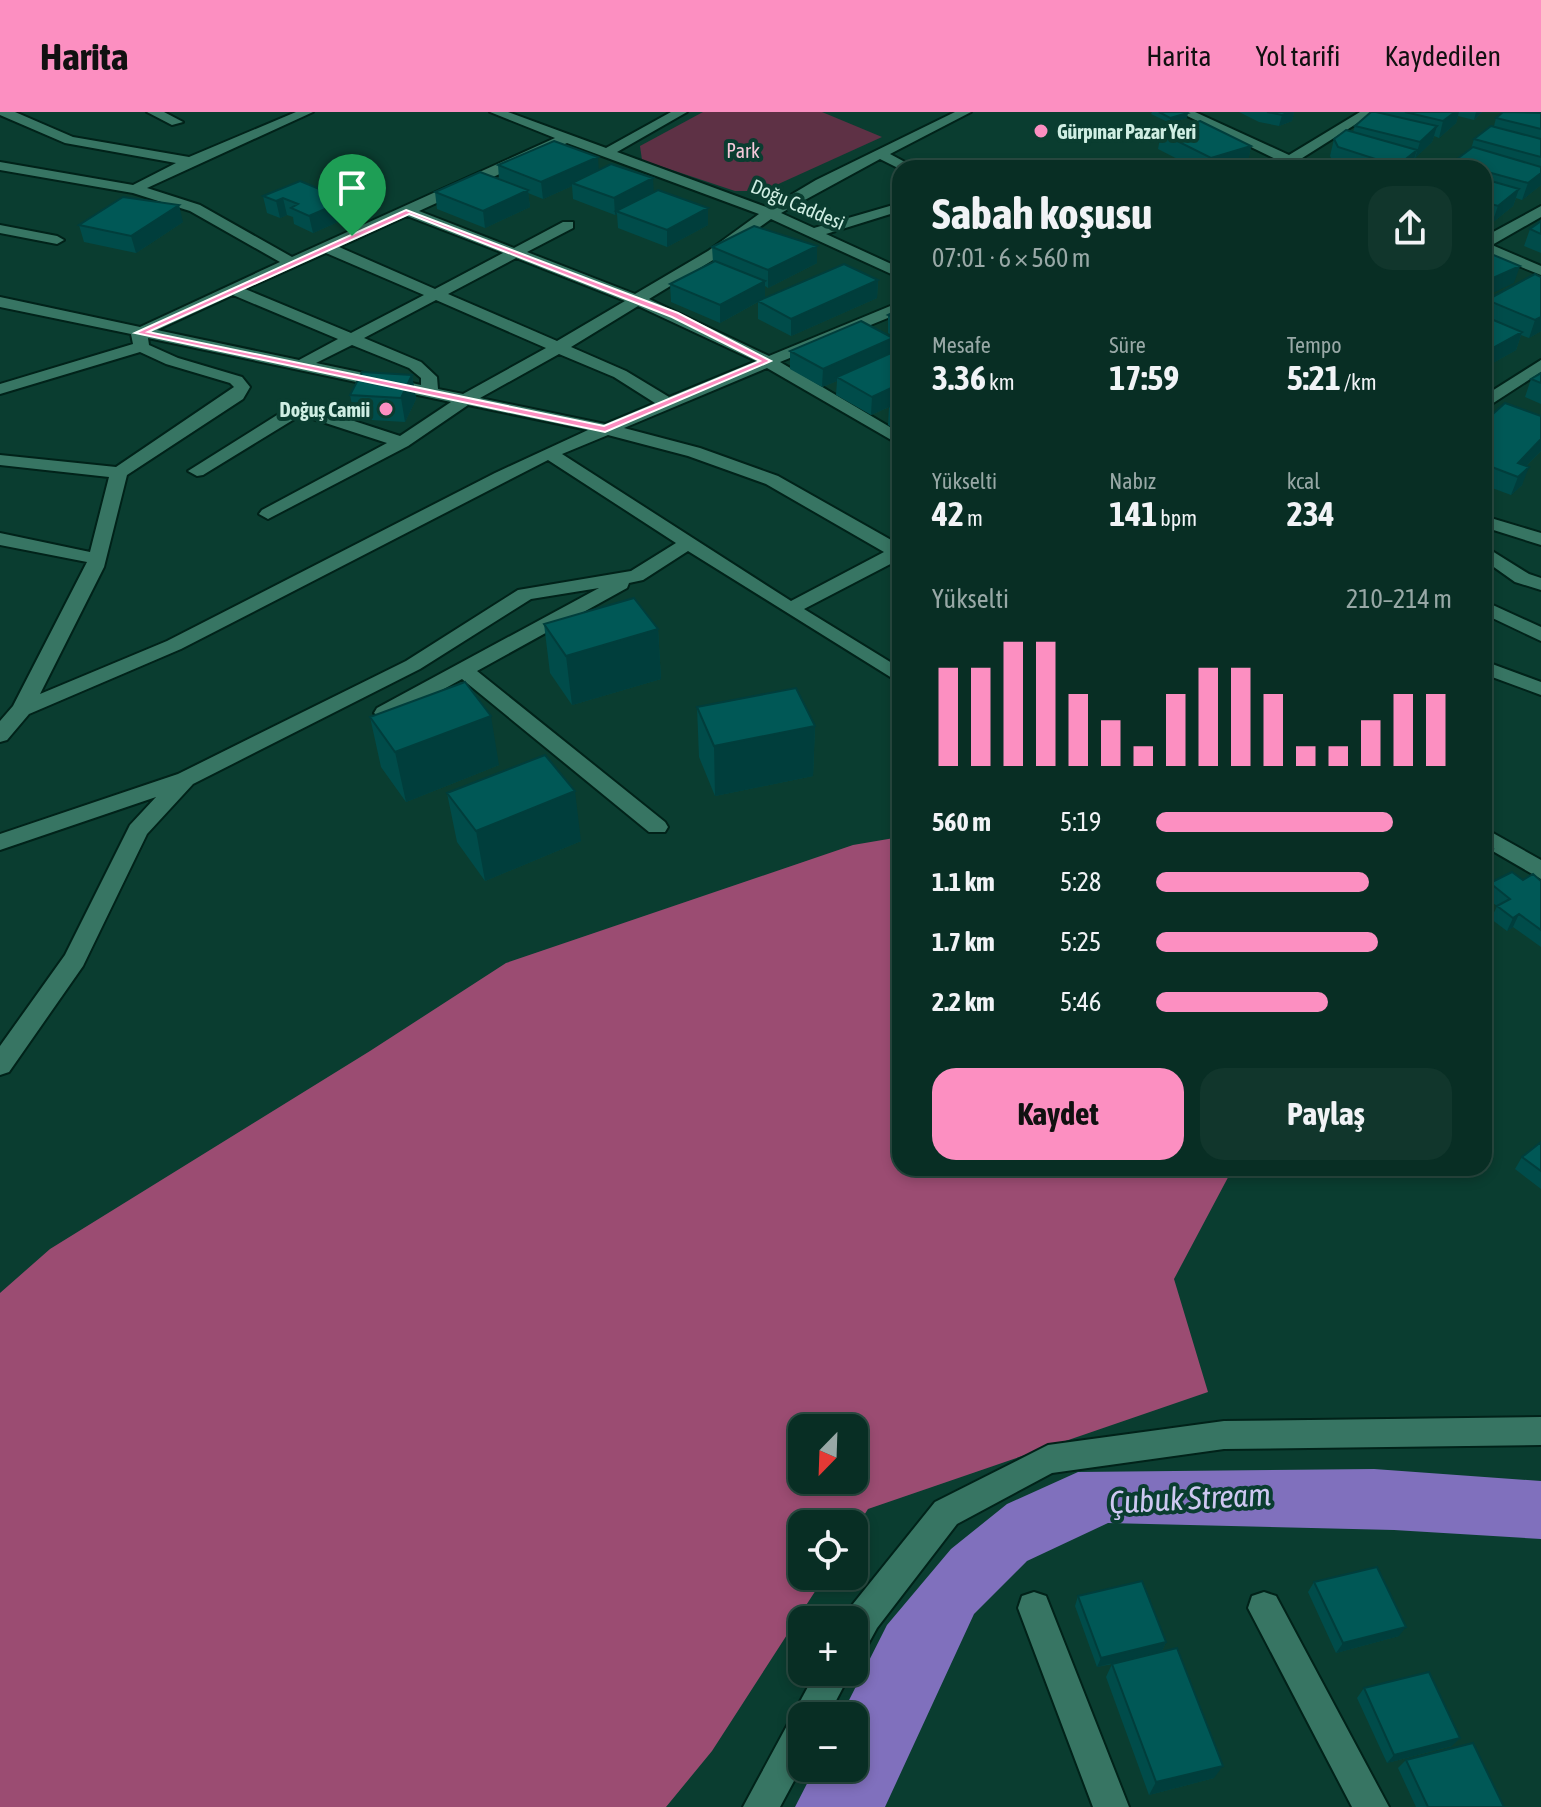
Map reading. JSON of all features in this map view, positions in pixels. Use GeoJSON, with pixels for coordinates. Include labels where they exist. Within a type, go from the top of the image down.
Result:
{"type":"FeatureCollection","features":[{"type":"Feature","properties":{"kind":"street"},"geometry":{"type":"LineString","coordinates":[[4,112],[70,140],[190,161]]}},
{"type":"Feature","properties":{"kind":"street"},"geometry":{"type":"LineString","coordinates":[[153,112],[177,122]]}},
{"type":"Feature","properties":{"kind":"street"},"geometry":{"type":"LineString","coordinates":[[135,189],[190,161],[307,112]]}},
{"type":"Feature","properties":{"kind":"street","name":"Doğu Caddesi"},"geometry":{"type":"LineString","coordinates":[[496,112],[770,213],[892,270]]}},
{"type":"Feature","properties":{"kind":"street"},"geometry":{"type":"LineString","coordinates":[[606,153],[681,112]]}},
{"type":"Feature","properties":{"kind":"street"},"geometry":{"type":"LineString","coordinates":[[268,514],[402,442],[464,400],[713,254],[770,213],[965,112]]}},
{"type":"Feature","properties":{"kind":"street"},"geometry":{"type":"LineString","coordinates":[[1185,112],[1287,160]]}},
{"type":"Feature","properties":{"kind":"street"},"geometry":{"type":"LineString","coordinates":[[1291,160],[1369,112]]}},
{"type":"Feature","properties":{"kind":"street"},"geometry":{"type":"LineString","coordinates":[[0,389],[140,340],[231,289],[409,212],[567,138]]}},
{"type":"Feature","properties":{"kind":"street"},"geometry":{"type":"LineString","coordinates":[[880,154],[892,160]]}},
{"type":"Feature","properties":{"kind":"street"},"geometry":{"type":"LineString","coordinates":[[0,166],[135,189],[195,208],[290,262]]}},
{"type":"Feature","properties":{"kind":"street"},"geometry":{"type":"LineString","coordinates":[[812,233],[892,209]]}},
{"type":"Feature","properties":{"kind":"street"},"geometry":{"type":"LineString","coordinates":[[1492,241],[1541,210]]}},
{"type":"Feature","properties":{"kind":"street"},"geometry":{"type":"LineString","coordinates":[[409,212],[675,315],[767,361],[892,435]]}},
{"type":"Feature","properties":{"kind":"street"},"geometry":{"type":"LineString","coordinates":[[301,365],[568,225]]}},
{"type":"Feature","properties":{"kind":"street"},"geometry":{"type":"LineString","coordinates":[[0,229],[57,240]]}},
{"type":"Feature","properties":{"kind":"street"},"geometry":{"type":"LineString","coordinates":[[326,247],[620,374],[667,403]]}},
{"type":"Feature","properties":{"kind":"street"},"geometry":{"type":"LineString","coordinates":[[1492,249],[1541,271]]}},
{"type":"Feature","properties":{"kind":"street"},"geometry":{"type":"LineString","coordinates":[[231,289],[415,365],[429,377],[430,392]]}},
{"type":"Feature","properties":{"kind":"street"},"geometry":{"type":"LineString","coordinates":[[0,302],[140,340],[301,365],[605,429],[694,452],[772,480],[892,548]]}},
{"type":"Feature","properties":{"kind":"street"},"geometry":{"type":"LineString","coordinates":[[22,709],[170,647],[286,589],[425,513],[549,453],[892,310]]}},
{"type":"Feature","properties":{"kind":"street"},"geometry":{"type":"LineString","coordinates":[[0,460],[119,473],[237,395],[242,387],[236,380],[172,361],[140,340]]}},
{"type":"Feature","properties":{"kind":"street"},"geometry":{"type":"LineString","coordinates":[[1492,404],[1541,365]]}},
{"type":"Feature","properties":{"kind":"street"},"geometry":{"type":"LineString","coordinates":[[0,376],[24,381]]}},
{"type":"Feature","properties":{"kind":"street"},"geometry":{"type":"LineString","coordinates":[[197,471],[299,409],[402,442]]}},
{"type":"Feature","properties":{"kind":"street"},"geometry":{"type":"LineString","coordinates":[[549,453],[892,672]]}},
{"type":"Feature","properties":{"kind":"street"},"geometry":{"type":"LineString","coordinates":[[0,735],[22,709],[97,559],[119,473]]}},
{"type":"Feature","properties":{"kind":"street"},"geometry":{"type":"LineString","coordinates":[[1492,524],[1541,539]]}},
{"type":"Feature","properties":{"kind":"street"},"geometry":{"type":"LineString","coordinates":[[0,539],[97,559]]}},
{"type":"Feature","properties":{"kind":"street"},"geometry":{"type":"LineString","coordinates":[[384,713],[636,576],[689,543]]}},
{"type":"Feature","properties":{"kind":"street"},"geometry":{"type":"LineString","coordinates":[[790,609],[892,556]]}},
{"type":"Feature","properties":{"kind":"street"},"geometry":{"type":"LineString","coordinates":[[1492,557],[1522,578],[1541,584]]}},
{"type":"Feature","properties":{"kind":"street"},"geometry":{"type":"LineString","coordinates":[[0,842],[186,779],[413,665],[525,594],[636,576]]}},
{"type":"Feature","properties":{"kind":"street"},"geometry":{"type":"LineString","coordinates":[[1492,611],[1541,635]]}},
{"type":"Feature","properties":{"kind":"street"},"geometry":{"type":"LineString","coordinates":[[462,669],[657,827]]}},
{"type":"Feature","properties":{"kind":"street"},"geometry":{"type":"LineString","coordinates":[[1492,670],[1541,689]]}},
{"type":"Feature","properties":{"kind":"street"},"geometry":{"type":"LineString","coordinates":[[0,1065],[75,960],[138,830],[186,779]]}},
{"type":"Feature","properties":{"kind":"street"},"geometry":{"type":"LineString","coordinates":[[1492,841],[1541,871]]}},
{"type":"Feature","properties":{"kind":"street"},"geometry":{"type":"LineString","coordinates":[[868,1612],[946,1513],[1048,1459],[1224,1435],[1541,1431]]}},
{"type":"Feature","properties":{"kind":"street"},"geometry":{"type":"LineString","coordinates":[[1034,1608],[1111,1807]]}},
{"type":"Feature","properties":{"kind":"street"},"geometry":{"type":"LineString","coordinates":[[1264,1608],[1371,1807]]}},
{"type":"Feature","properties":{"kind":"street"},"geometry":{"type":"LineString","coordinates":[[761,1807],[788,1757]]}},
{"type":"Feature","properties":{"kind":"green space","name":"Park"},"geometry":{"type":"Polygon","coordinates":[[[703,112],[822,112],[882,137],[763,191],[735,191],[642,160],[640,146],[703,112]]]}},
{"type":"Feature","properties":{"kind":"shaded area"},"geometry":{"type":"Polygon","coordinates":[[[892,838],[892,1176],[1229,1176],[1174,1279],[1208,1392],[867,1510],[788,1510],[788,1590],[816,1590],[806,1606],[788,1606],[788,1633],[712,1751],[666,1807],[0,1807],[0,1293],[50,1249],[506,963],[853,845],[892,838]]]}},
{"type":"Feature","properties":{"kind":"water","name":"Çubuk Stream"},"geometry":{"type":"Polygon","coordinates":[[[1374,1469],[1541,1481],[1541,1539],[1394,1530],[1108,1523],[1027,1561],[974,1614],[885,1807],[795,1807],[808,1782],[868,1782],[868,1702],[848,1702],[856,1686],[868,1686],[868,1663],[887,1625],[951,1549],[1007,1504],[1078,1472],[1374,1469]]]}},
{"type":"Feature","properties":{"kind":"building"},"geometry":{"type":"Polygon","coordinates":[[[1159,112],[1186,112],[1188,113],[1170,118],[1159,112]]]}},
{"type":"Feature","properties":{"kind":"building"},"geometry":{"type":"Polygon","coordinates":[[[1371,112],[1437,126],[1420,142],[1355,126],[1371,112]]]}},
{"type":"Feature","properties":{"kind":"building"},"geometry":{"type":"Polygon","coordinates":[[[1405,112],[1455,112],[1443,121],[1405,112]]]}},
{"type":"Feature","properties":{"kind":"building"},"geometry":{"type":"Polygon","coordinates":[[[1503,112],[1541,113],[1541,129],[1496,118],[1503,112]]]}},
{"type":"Feature","properties":{"kind":"building"},"geometry":{"type":"Polygon","coordinates":[[[1200,121],[1251,146],[1211,158],[1161,133],[1200,121]]]}},
{"type":"Feature","properties":{"kind":"building"},"geometry":{"type":"Polygon","coordinates":[[[1491,126],[1541,139],[1541,157],[1474,139],[1491,126]]]}},
{"type":"Feature","properties":{"kind":"building"},"geometry":{"type":"Polygon","coordinates":[[[1346,130],[1417,150],[1404,160],[1378,160],[1338,147],[1334,139],[1346,130]]]}},
{"type":"Feature","properties":{"kind":"building"},"geometry":{"type":"Polygon","coordinates":[[[554,141],[598,157],[541,182],[498,165],[554,141]]]}},
{"type":"Feature","properties":{"kind":"building"},"geometry":{"type":"Polygon","coordinates":[[[1473,147],[1541,167],[1541,173],[1528,183],[1492,173],[1492,160],[1456,160],[1473,147]]]}},
{"type":"Feature","properties":{"kind":"building"},"geometry":{"type":"Polygon","coordinates":[[[611,164],[653,178],[614,198],[572,183],[611,164]]]}},
{"type":"Feature","properties":{"kind":"building"},"geometry":{"type":"Polygon","coordinates":[[[480,172],[528,190],[483,211],[435,192],[480,172]]]}},
{"type":"Feature","properties":{"kind":"building"},"geometry":{"type":"Polygon","coordinates":[[[300,181],[346,200],[309,216],[291,208],[298,204],[283,198],[276,201],[263,196],[300,181]]]}},
{"type":"Feature","properties":{"kind":"building"},"geometry":{"type":"Polygon","coordinates":[[[1492,181],[1519,189],[1498,206],[1492,204],[1492,181]]]}},
{"type":"Feature","properties":{"kind":"building"},"geometry":{"type":"Polygon","coordinates":[[[658,190],[708,208],[667,230],[616,211],[658,190]]]}},
{"type":"Feature","properties":{"kind":"building"},"geometry":{"type":"Polygon","coordinates":[[[123,197],[179,205],[131,236],[79,225],[123,197]]]}},
{"type":"Feature","properties":{"kind":"building"},"geometry":{"type":"Polygon","coordinates":[[[1541,221],[1541,234],[1530,229],[1541,221]]]}},
{"type":"Feature","properties":{"kind":"building"},"geometry":{"type":"Polygon","coordinates":[[[754,226],[817,246],[768,270],[712,247],[754,226]]]}},
{"type":"Feature","properties":{"kind":"building"},"geometry":{"type":"Polygon","coordinates":[[[1492,254],[1520,266],[1492,278],[1492,254]]]}},
{"type":"Feature","properties":{"kind":"building"},"geometry":{"type":"Polygon","coordinates":[[[715,261],[765,281],[720,305],[670,284],[715,261]]]}},
{"type":"Feature","properties":{"kind":"building"},"geometry":{"type":"Polygon","coordinates":[[[844,264],[878,280],[791,319],[758,301],[844,264]]]}},
{"type":"Feature","properties":{"kind":"building"},"geometry":{"type":"Polygon","coordinates":[[[1535,274],[1541,277],[1541,317],[1535,320],[1492,302],[1492,297],[1535,274]]]}},
{"type":"Feature","properties":{"kind":"building"},"geometry":{"type":"Polygon","coordinates":[[[1492,319],[1522,332],[1492,349],[1492,319]]]}},
{"type":"Feature","properties":{"kind":"building"},"geometry":{"type":"Polygon","coordinates":[[[861,321],[892,337],[823,369],[790,351],[861,321]]]}},
{"type":"Feature","properties":{"kind":"building"},"geometry":{"type":"Polygon","coordinates":[[[892,353],[892,388],[872,397],[837,377],[892,353]]]}},
{"type":"Feature","properties":{"kind":"building"},"geometry":{"type":"Polygon","coordinates":[[[362,372],[412,375],[401,398],[350,395],[362,372]]]}},
{"type":"Feature","properties":{"kind":"building"},"geometry":{"type":"Polygon","coordinates":[[[1541,373],[1541,383],[1531,379],[1541,373]]]}},
{"type":"Feature","properties":{"kind":"building"},"geometry":{"type":"Polygon","coordinates":[[[1505,403],[1541,416],[1541,439],[1518,463],[1529,467],[1518,477],[1492,467],[1492,415],[1505,403]]]}},
{"type":"Feature","properties":{"kind":"building"},"geometry":{"type":"Polygon","coordinates":[[[634,598],[658,629],[566,656],[544,624],[634,598]]]}},
{"type":"Feature","properties":{"kind":"building"},"geometry":{"type":"Polygon","coordinates":[[[465,682],[491,716],[395,752],[370,717],[465,682]]]}},
{"type":"Feature","properties":{"kind":"building"},"geometry":{"type":"Polygon","coordinates":[[[796,688],[815,726],[714,746],[697,707],[796,688]]]}},
{"type":"Feature","properties":{"kind":"building"},"geometry":{"type":"Polygon","coordinates":[[[545,755],[575,791],[476,831],[447,793],[545,755]]]}},
{"type":"Feature","properties":{"kind":"building"},"geometry":{"type":"Polygon","coordinates":[[[1512,872],[1523,880],[1533,874],[1541,881],[1541,930],[1519,914],[1513,918],[1497,906],[1510,899],[1492,882],[1512,872]]]}},
{"type":"Feature","properties":{"kind":"building"},"geometry":{"type":"Polygon","coordinates":[[[1541,1142],[1541,1171],[1522,1157],[1541,1142]]]}},
{"type":"Feature","properties":{"kind":"building"},"geometry":{"type":"Polygon","coordinates":[[[1377,1567],[1406,1627],[1343,1643],[1314,1582],[1377,1567]]]}},
{"type":"Feature","properties":{"kind":"building"},"geometry":{"type":"Polygon","coordinates":[[[1142,1581],[1166,1642],[1101,1658],[1078,1596],[1142,1581]]]}},
{"type":"Feature","properties":{"kind":"building"},"geometry":{"type":"Polygon","coordinates":[[[1177,1648],[1223,1766],[1156,1782],[1112,1664],[1177,1648]]]}},
{"type":"Feature","properties":{"kind":"building"},"geometry":{"type":"Polygon","coordinates":[[[1429,1672],[1460,1738],[1394,1755],[1364,1688],[1429,1672]]]}},
{"type":"Feature","properties":{"kind":"building"},"geometry":{"type":"Polygon","coordinates":[[[1473,1743],[1504,1807],[1428,1807],[1406,1760],[1473,1743]]]}},
{"type":"Feature","properties":{"kind":"place","name":"Gürpınar Pazar Yeri"},"geometry":{"type":"Point","coordinates":[1041,131]}},
{"type":"Feature","properties":{"kind":"place","name":"Doğuş Camii"},"geometry":{"type":"Point","coordinates":[386,409]}},
{"type":"Feature","properties":{"kind":"route"},"geometry":{"type":"LineString","coordinates":[[409,212],[675,315],[767,361],[605,429],[139,333],[352,236],[409,212]]}}]}
